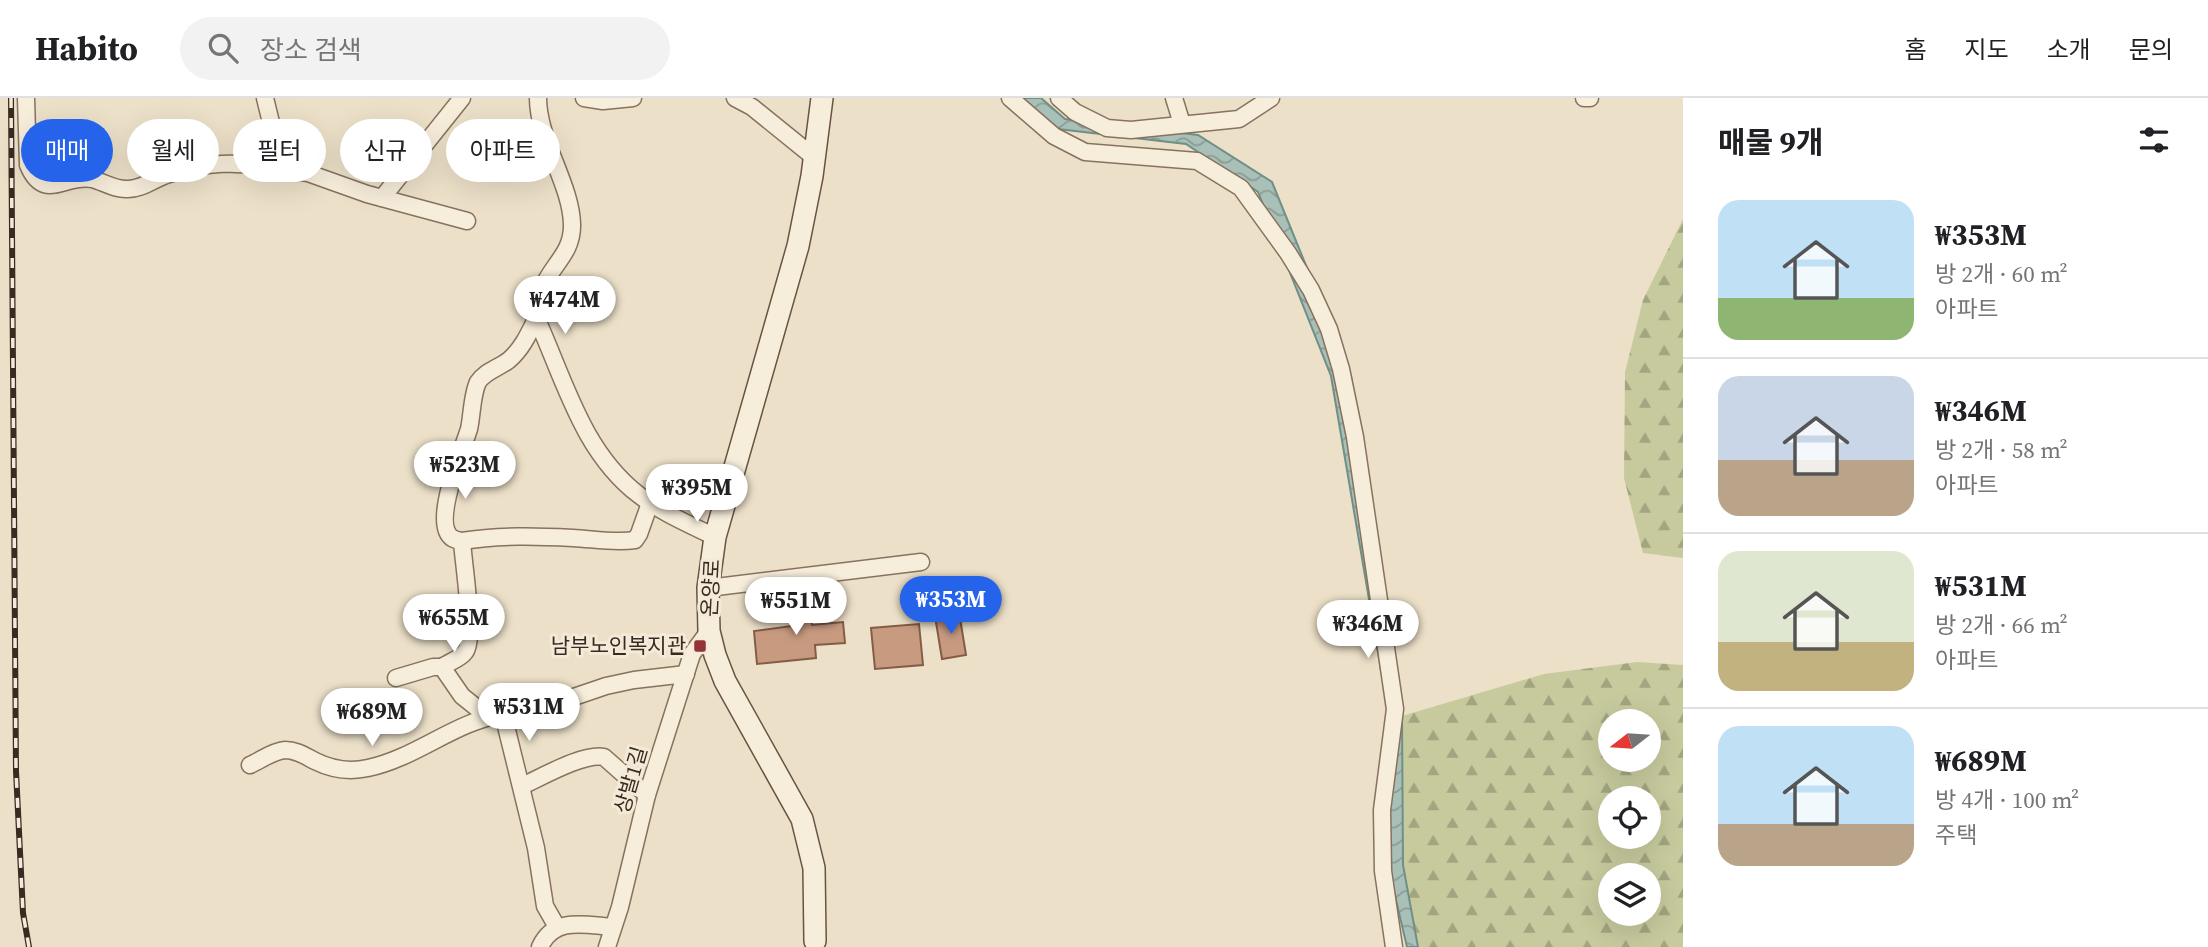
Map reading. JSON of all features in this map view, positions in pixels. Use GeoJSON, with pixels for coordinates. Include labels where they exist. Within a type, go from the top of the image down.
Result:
{"type":"FeatureCollection","features":[{"type":"Feature","properties":{"kind":"main road","name":"온양로"},"geometry":{"type":"LineString","coordinates":[[815,945],[814,868],[802,820],[724,681],[709,631],[708,588],[715,537],[798,246],[822,98]]}},
{"type":"Feature","properties":{"kind":"street"},"geometry":{"type":"LineString","coordinates":[[26,98],[28,165],[39,182],[49,186],[75,179],[92,179],[112,187],[128,189],[140,187],[165,175],[208,164],[233,164]]}},
{"type":"Feature","properties":{"kind":"street"},"geometry":{"type":"LineString","coordinates":[[265,98],[270,119]]}},
{"type":"Feature","properties":{"kind":"street"},"geometry":{"type":"LineString","coordinates":[[382,198],[461,98]]}},
{"type":"Feature","properties":{"kind":"street"},"geometry":{"type":"LineString","coordinates":[[538,98],[541,120],[572,222],[571,239],[563,257],[541,289],[537,305],[539,324],[584,431],[617,474],[650,503],[715,537]]}},
{"type":"Feature","properties":{"kind":"street"},"geometry":{"type":"LineString","coordinates":[[584,98],[603,101],[633,98]]}},
{"type":"Feature","properties":{"kind":"street"},"geometry":{"type":"LineString","coordinates":[[734,98],[751,107],[814,158]]}},
{"type":"Feature","properties":{"kind":"street"},"geometry":{"type":"LineString","coordinates":[[1059,98],[1075,112],[1107,128],[1131,130],[1239,119],[1271,98]]}},
{"type":"Feature","properties":{"kind":"street"},"geometry":{"type":"LineString","coordinates":[[1174,98],[1182,124]]}},
{"type":"Feature","properties":{"kind":"street"},"geometry":{"type":"LineString","coordinates":[[1584,98],[1590,98]]}},
{"type":"Feature","properties":{"kind":"street"},"geometry":{"type":"LineString","coordinates":[[1018,99],[1054,136],[1085,152],[1197,161],[1241,188],[1288,253],[1311,290],[1329,329],[1341,369],[1355,437],[1395,709],[1382,810],[1383,872],[1394,947]]}},
{"type":"Feature","properties":{"kind":"street"},"geometry":{"type":"LineString","coordinates":[[326,179],[382,198],[467,221]]}},
{"type":"Feature","properties":{"kind":"street"},"geometry":{"type":"LineString","coordinates":[[538,315],[519,349],[508,360],[484,374],[478,383],[473,412],[454,469],[446,505],[448,533],[453,539],[462,541],[492,536],[635,540],[650,503]]}},
{"type":"Feature","properties":{"kind":"street"},"geometry":{"type":"LineString","coordinates":[[396,678],[442,667],[465,652],[470,645],[462,541]]}},
{"type":"Feature","properties":{"kind":"street"},"geometry":{"type":"LineString","coordinates":[[708,588],[921,562]]}},
{"type":"Feature","properties":{"kind":"street","name":"상발1길"},"geometry":{"type":"LineString","coordinates":[[607,947],[647,795],[692,654],[709,631]]}},
{"type":"Feature","properties":{"kind":"street"},"geometry":{"type":"LineString","coordinates":[[442,667],[462,696],[495,715],[522,786],[545,905],[557,927]]}},
{"type":"Feature","properties":{"kind":"street"},"geometry":{"type":"LineString","coordinates":[[250,765],[282,750],[296,751],[330,767],[367,769],[495,715],[559,702],[615,684],[686,674]]}},
{"type":"Feature","properties":{"kind":"street"},"geometry":{"type":"LineString","coordinates":[[522,786],[597,755],[604,757],[647,795]]}},
{"type":"Feature","properties":{"kind":"street"},"geometry":{"type":"LineString","coordinates":[[540,947],[545,936],[557,927],[571,924],[613,927]]}},
{"type":"Feature","properties":{"kind":"green space"},"geometry":{"type":"Polygon","coordinates":[[[1683,219],[1683,558],[1643,553],[1624,478],[1625,372],[1643,300],[1683,219]]]}},
{"type":"Feature","properties":{"kind":"green space"},"geometry":{"type":"Polygon","coordinates":[[[1637,662],[1683,665],[1683,947],[1418,947],[1403,865],[1402,716],[1544,674],[1637,662]]]}},
{"type":"Feature","properties":{"kind":"water"},"geometry":{"type":"Polygon","coordinates":[[[1016,98],[1041,98],[1065,119],[1198,135],[1272,182],[1351,376],[1402,716],[1403,865],[1418,947],[1407,947],[1384,849],[1388,711],[1331,376],[1258,192],[1186,144],[1058,129],[1016,98]]]}},
{"type":"Feature","properties":{"kind":"building"},"geometry":{"type":"Polygon","coordinates":[[[809,598],[812,625],[843,622],[845,643],[815,645],[816,658],[757,664],[754,631],[792,626],[789,601],[809,598]]]}},
{"type":"Feature","properties":{"kind":"building"},"geometry":{"type":"Polygon","coordinates":[[[959,612],[966,655],[942,659],[935,616],[959,612]]]}},
{"type":"Feature","properties":{"kind":"building"},"geometry":{"type":"Polygon","coordinates":[[[919,624],[923,665],[875,669],[871,628],[919,624]]]}},
{"type":"Feature","properties":{"kind":"railway"},"geometry":{"type":"LineString","coordinates":[[11,98],[16,771],[23,913],[29,947]]}},
{"type":"Feature","properties":{"kind":"place","name":"남부노인복지관"},"geometry":{"type":"Point","coordinates":[700,646]}}]}
